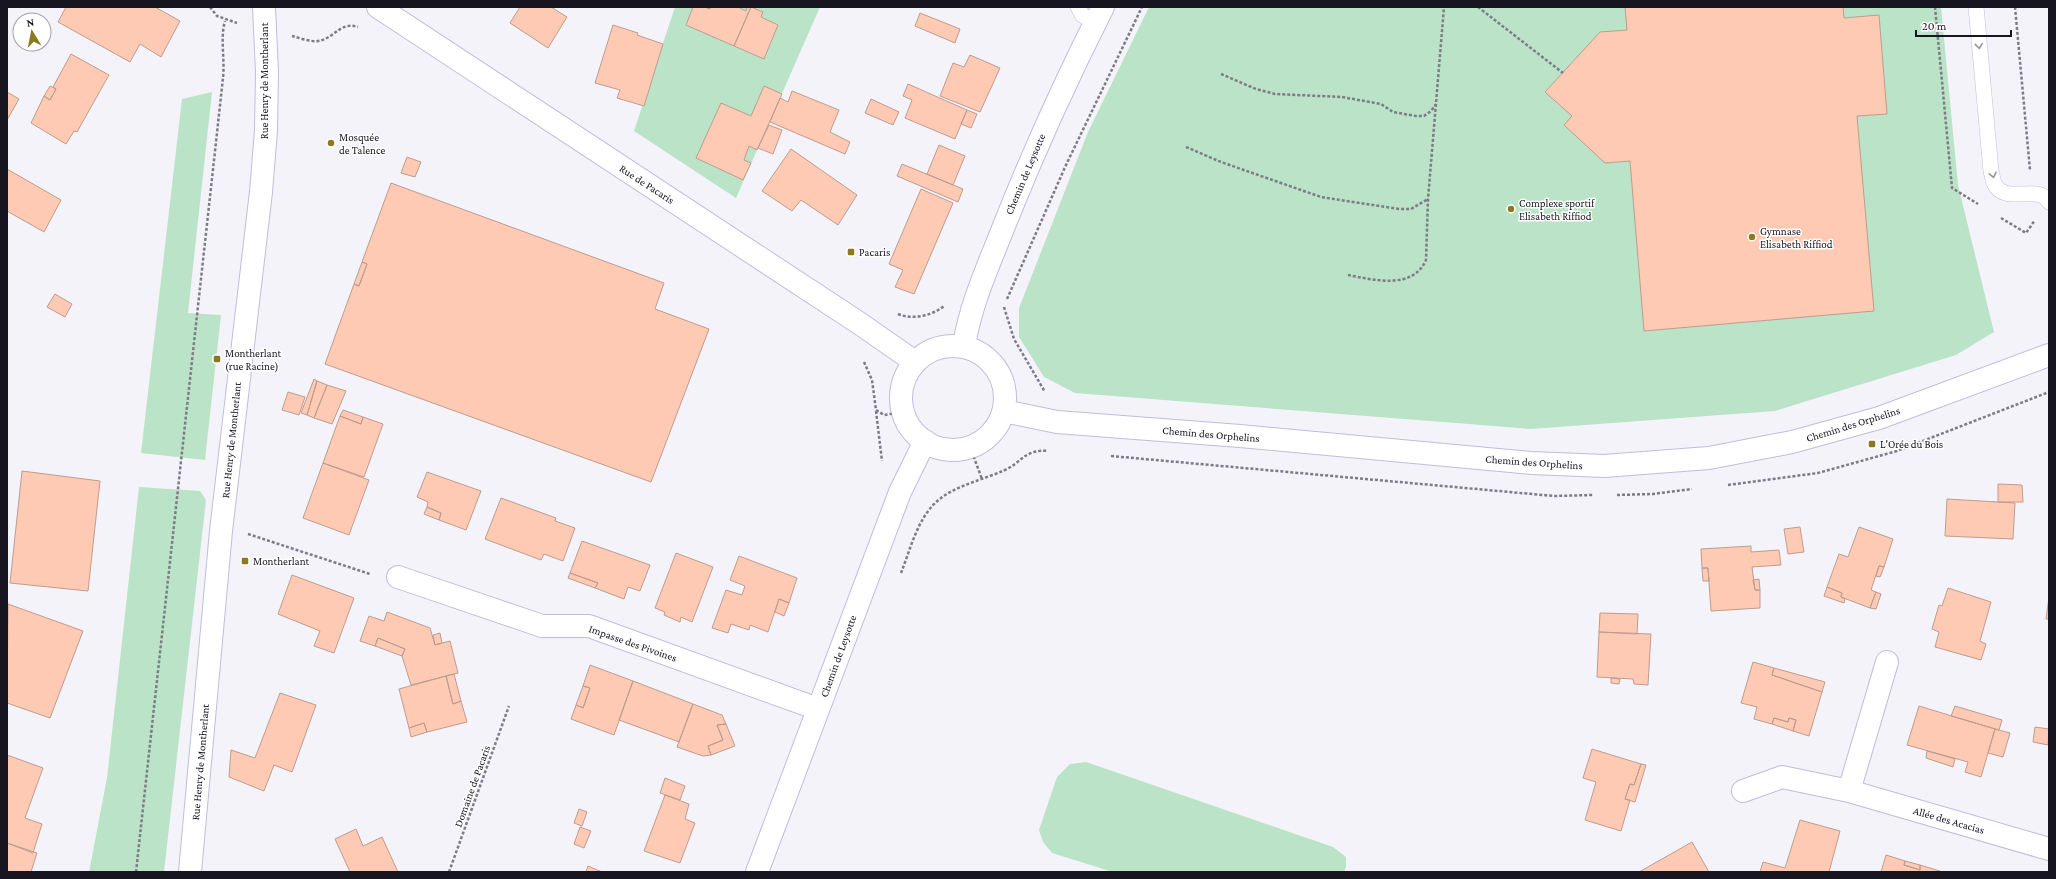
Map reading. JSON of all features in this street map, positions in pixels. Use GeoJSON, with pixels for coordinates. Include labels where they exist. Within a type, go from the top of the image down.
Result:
{"type":"FeatureCollection","features":[{"type":"Feature","properties":{"kind":"street","name":"Rue Henry de Montherlant"},"geometry":{"type":"LineString","coordinates":[[190,872],[221,531],[262,184],[266,132],[267,72],[264,7]]}},
{"type":"Feature","properties":{"kind":"street","name":"Rue de Pacaris"},"geometry":{"type":"LineString","coordinates":[[378,7],[860,323],[915,362]]}},
{"type":"Feature","properties":{"kind":"street","name":"Chemin de Leysotte"},"geometry":{"type":"LineString","coordinates":[[964,346],[968,322],[976,296],[1019,186],[1043,131],[1099,15]]}},
{"type":"Feature","properties":{"kind":"street"},"geometry":{"type":"LineString","coordinates":[[947,346],[964,346],[980,353],[993,363],[999,373],[1006,394],[1004,411],[997,426],[986,438],[970,447],[951,449],[940,448],[925,442],[915,434],[908,424],[903,412],[901,394],[905,377],[915,362],[930,352],[947,346]]}},
{"type":"Feature","properties":{"kind":"street","name":"Chemin des Orphelins"},"geometry":{"type":"LineString","coordinates":[[1004,411],[1057,422],[1232,436],[1524,463],[1604,466],[1709,458],[1792,442],[1879,418],[2049,355]]}},
{"type":"Feature","properties":{"kind":"street","name":"Chemin de Leysotte"},"geometry":{"type":"LineString","coordinates":[[757,872],[900,492],[925,442]]}},
{"type":"Feature","properties":{"kind":"street","name":"Impasse des Pivoines"},"geometry":{"type":"LineString","coordinates":[[398,577],[542,626],[589,626],[818,709]]}},
{"type":"Feature","properties":{"kind":"street"},"geometry":{"type":"LineString","coordinates":[[1849,791],[1887,662]]}},
{"type":"Feature","properties":{"kind":"street","name":"Allée des Acacias"},"geometry":{"type":"LineString","coordinates":[[1743,791],[1782,777],[1849,791],[2049,849]]}},
{"type":"Feature","properties":{"kind":"lane"},"geometry":{"type":"LineString","coordinates":[[1078,7],[1082,15],[1099,15]]}},
{"type":"Feature","properties":{"kind":"lane"},"geometry":{"type":"LineString","coordinates":[[1976,7],[1991,171],[1995,184],[2001,191],[2013,195],[2040,195],[2049,202]]}},
{"type":"Feature","properties":{"kind":"path"},"geometry":{"type":"LineString","coordinates":[[210,7],[217,16],[225,21],[316,41],[327,38],[341,27],[348,25],[362,28]]}},
{"type":"Feature","properties":{"kind":"path"},"geometry":{"type":"LineString","coordinates":[[1050,395],[1045,392],[1014,339],[1004,308],[1066,165],[1142,7]]}},
{"type":"Feature","properties":{"kind":"path"},"geometry":{"type":"LineString","coordinates":[[1348,275],[1397,280],[1407,279],[1416,275],[1423,267],[1426,260],[1428,199],[1444,7]]}},
{"type":"Feature","properties":{"kind":"path"},"geometry":{"type":"LineString","coordinates":[[1478,7],[1563,73]]}},
{"type":"Feature","properties":{"kind":"path"},"geometry":{"type":"LineString","coordinates":[[1935,7],[1952,188],[1983,207]]}},
{"type":"Feature","properties":{"kind":"path"},"geometry":{"type":"LineString","coordinates":[[2015,7],[2031,178]]}},
{"type":"Feature","properties":{"kind":"path"},"geometry":{"type":"LineString","coordinates":[[136,872],[225,62],[223,27],[225,21]]}},
{"type":"Feature","properties":{"kind":"path"},"geometry":{"type":"LineString","coordinates":[[1220,74],[1256,89],[1275,94],[1342,97],[1381,104],[1393,112],[1416,116],[1424,116],[1431,111],[1436,104]]}},
{"type":"Feature","properties":{"kind":"path"},"geometry":{"type":"LineString","coordinates":[[1186,146],[1221,162],[1322,198],[1399,209],[1411,209],[1428,199]]}},
{"type":"Feature","properties":{"kind":"path"},"geometry":{"type":"LineString","coordinates":[[1995,215],[2026,234],[2034,220],[2042,220]]}},
{"type":"Feature","properties":{"kind":"path"},"geometry":{"type":"LineString","coordinates":[[858,358],[864,362],[872,380],[883,457],[882,463]]}},
{"type":"Feature","properties":{"kind":"path"},"geometry":{"type":"LineString","coordinates":[[876,410],[884,415],[903,412]]}},
{"type":"Feature","properties":{"kind":"path"},"geometry":{"type":"LineString","coordinates":[[900,576],[922,520],[930,508],[947,494],[982,479],[970,447]]}},
{"type":"Feature","properties":{"kind":"path"},"geometry":{"type":"LineString","coordinates":[[221,531],[255,535],[369,574],[398,577]]}},
{"type":"Feature","properties":{"kind":"path","name":"Domaine de Pacaris"},"geometry":{"type":"LineString","coordinates":[[449,872],[509,706]]}},
{"type":"Feature","properties":{"kind":"green space"},"geometry":{"type":"Polygon","coordinates":[[[675,7],[820,7],[736,198],[634,131],[675,7]]]}},
{"type":"Feature","properties":{"kind":"green space","name":"Complexe sportif Elisabeth Riffiod"},"geometry":{"type":"Polygon","coordinates":[[[1149,7],[1941,7],[1958,185],[1994,332],[1956,355],[1775,411],[1531,429],[1075,393],[1044,377],[1019,337],[1019,308],[1088,132],[1149,7]]]}},
{"type":"Feature","properties":{"kind":"green space"},"geometry":{"type":"Polygon","coordinates":[[[212,92],[188,313],[221,315],[205,460],[141,453],[182,99],[212,92]]]}},
{"type":"Feature","properties":{"kind":"green space"},"geometry":{"type":"Polygon","coordinates":[[[139,487],[200,491],[206,500],[164,872],[89,872],[107,778],[139,487]]]}},
{"type":"Feature","properties":{"kind":"green space"},"geometry":{"type":"Polygon","coordinates":[[[1086,762],[1333,847],[1346,857],[1346,867],[1344,872],[1113,872],[1052,853],[1043,842],[1039,830],[1057,777],[1070,764],[1086,762]]]}},
{"type":"Feature","properties":{"kind":"building"},"geometry":{"type":"Polygon","coordinates":[[[66,7],[155,7],[180,21],[161,57],[140,44],[130,62],[58,22],[66,7]]]}},
{"type":"Feature","properties":{"kind":"building"},"geometry":{"type":"Polygon","coordinates":[[[520,7],[551,7],[567,17],[548,48],[510,23],[520,7]]]}},
{"type":"Feature","properties":{"kind":"building"},"geometry":{"type":"Polygon","coordinates":[[[693,7],[704,7],[710,9],[711,7],[738,7],[746,11],[747,7],[751,7],[734,46],[686,25],[693,7]]]}},
{"type":"Feature","properties":{"kind":"building"},"geometry":{"type":"Polygon","coordinates":[[[751,7],[763,12],[761,17],[778,25],[764,59],[734,46],[751,7]]]}},
{"type":"Feature","properties":{"kind":"building","name":"Gymnase Elisabeth Riffiod"},"geometry":{"type":"Polygon","coordinates":[[[1625,7],[1843,7],[1844,18],[1879,15],[1887,114],[1857,116],[1874,311],[1644,331],[1630,161],[1605,163],[1564,125],[1572,116],[1545,92],[1600,32],[1627,30],[1625,7]]]}},
{"type":"Feature","properties":{"kind":"building"},"geometry":{"type":"Polygon","coordinates":[[[920,13],[960,29],[955,43],[915,26],[920,13]]]}},
{"type":"Feature","properties":{"kind":"building"},"geometry":{"type":"Polygon","coordinates":[[[613,25],[638,33],[637,35],[663,44],[644,106],[617,98],[620,90],[595,83],[613,25]]]}},
{"type":"Feature","properties":{"kind":"building"},"geometry":{"type":"Polygon","coordinates":[[[71,54],[109,75],[77,132],[74,131],[66,144],[31,123],[44,96],[50,100],[56,89],[53,87],[71,54]]]}},
{"type":"Feature","properties":{"kind":"building"},"geometry":{"type":"Polygon","coordinates":[[[970,55],[1000,68],[980,112],[940,96],[953,63],[964,67],[970,55]]]}},
{"type":"Feature","properties":{"kind":"building"},"geometry":{"type":"Polygon","coordinates":[[[908,84],[967,110],[955,139],[905,118],[912,100],[903,96],[908,84]]]}},
{"type":"Feature","properties":{"kind":"building"},"geometry":{"type":"Polygon","coordinates":[[[50,86],[56,89],[50,100],[44,96],[50,86]]]}},
{"type":"Feature","properties":{"kind":"building"},"geometry":{"type":"Polygon","coordinates":[[[764,86],[782,94],[757,150],[749,146],[744,160],[751,163],[743,180],[696,158],[721,103],[751,116],[764,86]]]}},
{"type":"Feature","properties":{"kind":"building"},"geometry":{"type":"Polygon","coordinates":[[[792,91],[839,110],[830,132],[850,142],[845,154],[770,122],[780,98],[788,102],[792,91]]]}},
{"type":"Feature","properties":{"kind":"building"},"geometry":{"type":"Polygon","coordinates":[[[7,92],[19,99],[7,120],[7,92]]]}},
{"type":"Feature","properties":{"kind":"building"},"geometry":{"type":"Polygon","coordinates":[[[871,99],[899,112],[893,125],[865,113],[871,99]]]}},
{"type":"Feature","properties":{"kind":"building"},"geometry":{"type":"Polygon","coordinates":[[[967,110],[977,114],[971,128],[961,124],[967,110]]]}},
{"type":"Feature","properties":{"kind":"building"},"geometry":{"type":"Polygon","coordinates":[[[769,125],[782,130],[773,154],[758,148],[769,125]]]}},
{"type":"Feature","properties":{"kind":"building"},"geometry":{"type":"Polygon","coordinates":[[[939,145],[965,156],[953,185],[927,174],[939,145]]]}},
{"type":"Feature","properties":{"kind":"building"},"geometry":{"type":"Polygon","coordinates":[[[791,149],[857,195],[838,225],[801,200],[792,211],[762,191],[791,149]]]}},
{"type":"Feature","properties":{"kind":"building"},"geometry":{"type":"Polygon","coordinates":[[[407,157],[421,162],[415,177],[401,173],[407,157]]]}},
{"type":"Feature","properties":{"kind":"building"},"geometry":{"type":"Polygon","coordinates":[[[902,164],[963,189],[958,202],[897,176],[902,164]]]}},
{"type":"Feature","properties":{"kind":"building"},"geometry":{"type":"Polygon","coordinates":[[[7,169],[61,200],[44,232],[7,211],[7,169]]]}},
{"type":"Feature","properties":{"kind":"building"},"geometry":{"type":"Polygon","coordinates":[[[391,183],[664,283],[655,309],[709,329],[651,482],[325,364],[354,284],[359,286],[367,264],[362,262],[391,183]]]}},
{"type":"Feature","properties":{"kind":"building"},"geometry":{"type":"Polygon","coordinates":[[[921,189],[953,203],[914,294],[895,287],[903,270],[889,264],[921,189]]]}},
{"type":"Feature","properties":{"kind":"building"},"geometry":{"type":"Polygon","coordinates":[[[362,262],[367,264],[359,286],[354,284],[362,262]]]}},
{"type":"Feature","properties":{"kind":"building"},"geometry":{"type":"Polygon","coordinates":[[[55,294],[72,304],[65,317],[47,307],[55,294]]]}},
{"type":"Feature","properties":{"kind":"building"},"geometry":{"type":"Polygon","coordinates":[[[314,379],[317,381],[307,415],[301,413],[314,379]]]}},
{"type":"Feature","properties":{"kind":"building"},"geometry":{"type":"Polygon","coordinates":[[[317,381],[327,385],[314,418],[307,415],[317,381]]]}},
{"type":"Feature","properties":{"kind":"building"},"geometry":{"type":"Polygon","coordinates":[[[327,385],[346,391],[332,424],[314,418],[327,385]]]}},
{"type":"Feature","properties":{"kind":"building"},"geometry":{"type":"Polygon","coordinates":[[[288,392],[305,397],[299,415],[282,410],[288,392]]]}},
{"type":"Feature","properties":{"kind":"building"},"geometry":{"type":"Polygon","coordinates":[[[343,410],[363,417],[361,424],[340,416],[343,410]]]}},
{"type":"Feature","properties":{"kind":"building"},"geometry":{"type":"Polygon","coordinates":[[[340,416],[361,424],[363,417],[383,424],[364,477],[323,463],[340,416]]]}},
{"type":"Feature","properties":{"kind":"building"},"geometry":{"type":"Polygon","coordinates":[[[323,463],[369,480],[349,535],[303,518],[323,463]]]}},
{"type":"Feature","properties":{"kind":"building"},"geometry":{"type":"Polygon","coordinates":[[[22,471],[100,481],[88,591],[10,583],[22,471]]]}},
{"type":"Feature","properties":{"kind":"building"},"geometry":{"type":"Polygon","coordinates":[[[427,472],[481,491],[466,530],[439,520],[441,513],[427,507],[428,502],[417,497],[427,472]]]}},
{"type":"Feature","properties":{"kind":"building"},"geometry":{"type":"Polygon","coordinates":[[[1998,484],[2022,485],[2023,502],[1998,502],[1998,484]]]}},
{"type":"Feature","properties":{"kind":"building"},"geometry":{"type":"Polygon","coordinates":[[[501,498],[556,518],[555,521],[575,528],[563,561],[544,554],[541,560],[485,539],[501,498]]]}},
{"type":"Feature","properties":{"kind":"building"},"geometry":{"type":"Polygon","coordinates":[[[1947,499],[2015,503],[2013,539],[1945,536],[1947,499]]]}},
{"type":"Feature","properties":{"kind":"building"},"geometry":{"type":"Polygon","coordinates":[[[427,507],[441,513],[439,520],[424,514],[427,507]]]}},
{"type":"Feature","properties":{"kind":"building"},"geometry":{"type":"Polygon","coordinates":[[[1800,527],[1804,552],[1788,554],[1784,529],[1800,527]]]}},
{"type":"Feature","properties":{"kind":"building"},"geometry":{"type":"Polygon","coordinates":[[[1859,527],[1893,539],[1884,567],[1879,566],[1871,590],[1876,592],[1870,608],[1841,597],[1842,593],[1827,587],[1839,554],[1848,557],[1859,527]]]}},
{"type":"Feature","properties":{"kind":"building"},"geometry":{"type":"Polygon","coordinates":[[[582,541],[650,565],[640,591],[628,587],[624,599],[595,588],[598,583],[570,573],[582,541]]]}},
{"type":"Feature","properties":{"kind":"building"},"geometry":{"type":"Polygon","coordinates":[[[1751,546],[1751,552],[1779,550],[1781,565],[1752,567],[1755,590],[1760,590],[1760,608],[1711,611],[1708,568],[1702,568],[1701,549],[1751,546]]]}},
{"type":"Feature","properties":{"kind":"building"},"geometry":{"type":"Polygon","coordinates":[[[676,553],[713,567],[692,622],[681,617],[680,622],[664,615],[665,612],[655,608],[676,553]]]}},
{"type":"Feature","properties":{"kind":"building"},"geometry":{"type":"Polygon","coordinates":[[[739,556],[797,578],[789,603],[779,599],[768,632],[750,625],[749,630],[731,624],[728,633],[712,628],[726,590],[742,595],[745,586],[730,580],[739,556]]]}},
{"type":"Feature","properties":{"kind":"building"},"geometry":{"type":"Polygon","coordinates":[[[1879,566],[1884,567],[1880,577],[1876,576],[1879,566]]]}},
{"type":"Feature","properties":{"kind":"building"},"geometry":{"type":"Polygon","coordinates":[[[1702,568],[1708,568],[1709,581],[1703,581],[1702,568]]]}},
{"type":"Feature","properties":{"kind":"building"},"geometry":{"type":"Polygon","coordinates":[[[570,573],[598,583],[595,588],[568,578],[570,573]]]}},
{"type":"Feature","properties":{"kind":"building"},"geometry":{"type":"Polygon","coordinates":[[[292,575],[354,598],[334,653],[314,646],[320,631],[278,614],[292,575]]]}},
{"type":"Feature","properties":{"kind":"building"},"geometry":{"type":"Polygon","coordinates":[[[1759,579],[1760,590],[1755,590],[1753,580],[1759,579]]]}},
{"type":"Feature","properties":{"kind":"building"},"geometry":{"type":"Polygon","coordinates":[[[1827,587],[1842,593],[1841,597],[1845,599],[1844,603],[1824,596],[1827,587]]]}},
{"type":"Feature","properties":{"kind":"building"},"geometry":{"type":"Polygon","coordinates":[[[1948,588],[1991,602],[1980,641],[1986,644],[1981,660],[1935,647],[1939,632],[1932,629],[1939,605],[1942,606],[1948,588]]]}},
{"type":"Feature","properties":{"kind":"building"},"geometry":{"type":"Polygon","coordinates":[[[1876,592],[1881,594],[1876,609],[1870,608],[1876,592]]]}},
{"type":"Feature","properties":{"kind":"building"},"geometry":{"type":"Polygon","coordinates":[[[2049,597],[2049,619],[2046,619],[2049,597]]]}},
{"type":"Feature","properties":{"kind":"building"},"geometry":{"type":"Polygon","coordinates":[[[779,599],[789,603],[784,616],[775,612],[779,599]]]}},
{"type":"Feature","properties":{"kind":"building"},"geometry":{"type":"Polygon","coordinates":[[[8,604],[83,631],[50,718],[7,703],[8,604]]]}},
{"type":"Feature","properties":{"kind":"building"},"geometry":{"type":"Polygon","coordinates":[[[387,612],[430,628],[435,645],[450,641],[458,673],[411,685],[402,656],[405,649],[378,638],[375,646],[360,641],[369,616],[384,621],[387,612]]]}},
{"type":"Feature","properties":{"kind":"building"},"geometry":{"type":"Polygon","coordinates":[[[1600,613],[1638,614],[1637,634],[1599,632],[1600,613]]]}},
{"type":"Feature","properties":{"kind":"building"},"geometry":{"type":"Polygon","coordinates":[[[1599,632],[1651,634],[1648,685],[1634,684],[1633,679],[1597,677],[1599,632]]]}},
{"type":"Feature","properties":{"kind":"building"},"geometry":{"type":"Polygon","coordinates":[[[440,633],[442,643],[435,645],[433,635],[440,633]]]}},
{"type":"Feature","properties":{"kind":"building"},"geometry":{"type":"Polygon","coordinates":[[[378,638],[405,649],[402,656],[375,646],[378,638]]]}},
{"type":"Feature","properties":{"kind":"building"},"geometry":{"type":"Polygon","coordinates":[[[1753,662],[1774,668],[1772,675],[1822,692],[1809,736],[1793,731],[1796,720],[1789,718],[1788,722],[1774,718],[1772,724],[1754,719],[1757,707],[1741,703],[1753,662]]]}},
{"type":"Feature","properties":{"kind":"building"},"geometry":{"type":"Polygon","coordinates":[[[590,665],[633,681],[614,735],[571,719],[576,705],[583,708],[590,688],[583,686],[590,665]]]}},
{"type":"Feature","properties":{"kind":"building"},"geometry":{"type":"Polygon","coordinates":[[[1774,668],[1825,682],[1822,692],[1772,675],[1774,668]]]}},
{"type":"Feature","properties":{"kind":"building"},"geometry":{"type":"Polygon","coordinates":[[[454,674],[461,701],[453,704],[446,676],[454,674]]]}},
{"type":"Feature","properties":{"kind":"building"},"geometry":{"type":"Polygon","coordinates":[[[446,676],[453,704],[461,701],[467,722],[427,732],[424,723],[409,728],[399,689],[446,676]]]}},
{"type":"Feature","properties":{"kind":"building"},"geometry":{"type":"Polygon","coordinates":[[[1611,678],[1620,679],[1619,684],[1611,683],[1611,678]]]}},
{"type":"Feature","properties":{"kind":"building"},"geometry":{"type":"Polygon","coordinates":[[[633,681],[693,704],[679,742],[619,720],[633,681]]]}},
{"type":"Feature","properties":{"kind":"building"},"geometry":{"type":"Polygon","coordinates":[[[583,686],[590,688],[583,708],[576,705],[583,686]]]}},
{"type":"Feature","properties":{"kind":"building"},"geometry":{"type":"Polygon","coordinates":[[[280,693],[316,705],[292,772],[274,765],[264,791],[229,777],[231,750],[255,758],[280,693]]]}},
{"type":"Feature","properties":{"kind":"building"},"geometry":{"type":"Polygon","coordinates":[[[693,704],[722,715],[726,724],[717,725],[723,740],[708,746],[711,755],[703,756],[677,747],[693,704]]]}},
{"type":"Feature","properties":{"kind":"building"},"geometry":{"type":"Polygon","coordinates":[[[1919,706],[1995,729],[1981,777],[1965,772],[1968,762],[1907,745],[1919,706]]]}},
{"type":"Feature","properties":{"kind":"building"},"geometry":{"type":"Polygon","coordinates":[[[1955,706],[2002,720],[1999,730],[1951,716],[1955,706]]]}},
{"type":"Feature","properties":{"kind":"building"},"geometry":{"type":"Polygon","coordinates":[[[1774,718],[1788,722],[1789,718],[1796,720],[1793,731],[1772,724],[1774,718]]]}},
{"type":"Feature","properties":{"kind":"building"},"geometry":{"type":"Polygon","coordinates":[[[424,723],[427,732],[411,737],[409,728],[424,723]]]}},
{"type":"Feature","properties":{"kind":"building"},"geometry":{"type":"Polygon","coordinates":[[[726,724],[735,746],[711,755],[708,746],[723,740],[717,725],[726,724]]]}},
{"type":"Feature","properties":{"kind":"building"},"geometry":{"type":"Polygon","coordinates":[[[2035,727],[2049,729],[2048,745],[2033,742],[2035,727]]]}},
{"type":"Feature","properties":{"kind":"building"},"geometry":{"type":"Polygon","coordinates":[[[1995,729],[2010,733],[2003,757],[1988,753],[1995,729]]]}},
{"type":"Feature","properties":{"kind":"building"},"geometry":{"type":"Polygon","coordinates":[[[1592,749],[1641,764],[1634,785],[1630,784],[1625,799],[1630,800],[1621,831],[1585,820],[1596,782],[1583,778],[1592,749]]]}},
{"type":"Feature","properties":{"kind":"building"},"geometry":{"type":"Polygon","coordinates":[[[1927,751],[1955,759],[1953,767],[1926,758],[1927,751]]]}},
{"type":"Feature","properties":{"kind":"building"},"geometry":{"type":"Polygon","coordinates":[[[7,755],[43,768],[25,818],[42,824],[33,853],[7,843],[7,755]]]}},
{"type":"Feature","properties":{"kind":"building"},"geometry":{"type":"Polygon","coordinates":[[[1641,764],[1646,765],[1635,802],[1625,799],[1630,784],[1634,785],[1641,764]]]}},
{"type":"Feature","properties":{"kind":"building"},"geometry":{"type":"Polygon","coordinates":[[[665,778],[685,786],[680,800],[660,793],[665,778]]]}},
{"type":"Feature","properties":{"kind":"building"},"geometry":{"type":"Polygon","coordinates":[[[665,795],[689,804],[685,819],[695,823],[680,863],[644,851],[665,795]]]}},
{"type":"Feature","properties":{"kind":"building"},"geometry":{"type":"Polygon","coordinates":[[[579,809],[587,812],[582,826],[574,823],[579,809]]]}},
{"type":"Feature","properties":{"kind":"building"},"geometry":{"type":"Polygon","coordinates":[[[1800,820],[1840,831],[1829,872],[1760,872],[1763,862],[1785,868],[1800,820]]]}},
{"type":"Feature","properties":{"kind":"building"},"geometry":{"type":"Polygon","coordinates":[[[580,827],[591,831],[584,848],[574,844],[580,827]]]}},
{"type":"Feature","properties":{"kind":"building"},"geometry":{"type":"Polygon","coordinates":[[[356,829],[363,846],[382,837],[398,872],[350,872],[335,839],[356,829]]]}},
{"type":"Feature","properties":{"kind":"building"},"geometry":{"type":"Polygon","coordinates":[[[1692,842],[1709,872],[1639,872],[1692,842]]]}},
{"type":"Feature","properties":{"kind":"building"},"geometry":{"type":"Polygon","coordinates":[[[7,843],[37,853],[31,872],[7,872],[7,843]]]}},
{"type":"Feature","properties":{"kind":"building"},"geometry":{"type":"Polygon","coordinates":[[[1886,855],[1905,861],[1904,865],[1920,870],[1920,865],[1943,872],[1881,872],[1886,855]]]}},
{"type":"Feature","properties":{"kind":"building"},"geometry":{"type":"Polygon","coordinates":[[[1905,861],[1920,865],[1920,870],[1904,865],[1905,861]]]}},
{"type":"Feature","properties":{"kind":"building"},"geometry":{"type":"Polygon","coordinates":[[[588,866],[602,872],[586,872],[588,866]]]}},
{"type":"Feature","properties":{"kind":"place","name":"Mosquée de Talence"},"geometry":{"type":"Point","coordinates":[331,143]}},
{"type":"Feature","properties":{"kind":"place","name":"Complexe sportif Elisabeth Riffiod"},"geometry":{"type":"Point","coordinates":[1511,209]}},
{"type":"Feature","properties":{"kind":"place","name":"Gymnase Elisabeth Riffiod"},"geometry":{"type":"Point","coordinates":[1752,237]}},
{"type":"Feature","properties":{"kind":"place","name":"Pacaris"},"geometry":{"type":"Point","coordinates":[851,252]}},
{"type":"Feature","properties":{"kind":"place","name":"Montherlant (rue Racine)"},"geometry":{"type":"Point","coordinates":[217,359]}},
{"type":"Feature","properties":{"kind":"place","name":"L'Orée du Bois"},"geometry":{"type":"Point","coordinates":[1872,444]}},
{"type":"Feature","properties":{"kind":"place","name":"Montherlant"},"geometry":{"type":"Point","coordinates":[245,561]}}]}
